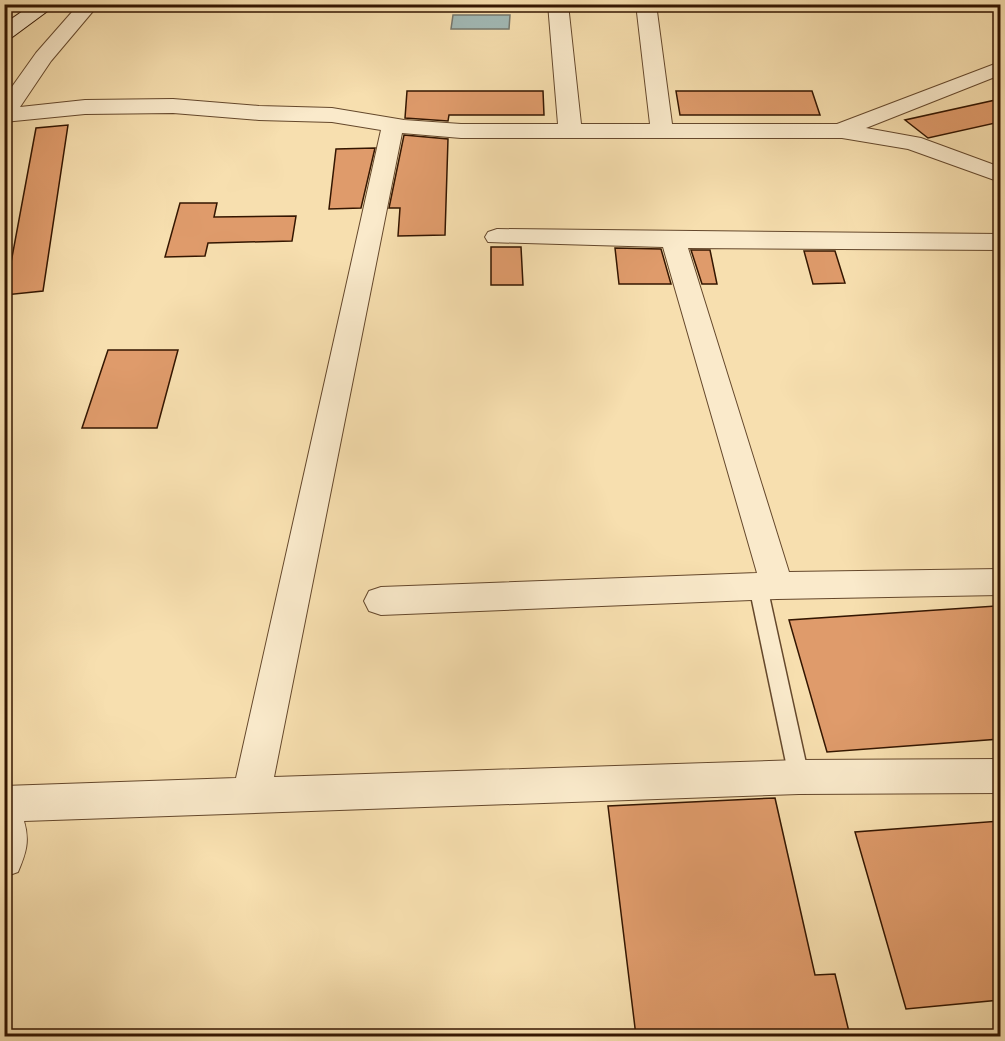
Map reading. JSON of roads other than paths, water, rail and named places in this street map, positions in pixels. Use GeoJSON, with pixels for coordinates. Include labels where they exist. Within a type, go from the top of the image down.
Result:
{"type":"FeatureCollection","features":[{"type":"Feature","properties":{"kind":"street"},"geometry":{"type":"LineString","coordinates":[[4,34],[47,4]]}},
{"type":"Feature","properties":{"kind":"street"},"geometry":{"type":"LineString","coordinates":[[4,115],[43,57],[90,4]]}},
{"type":"Feature","properties":{"kind":"street"},"geometry":{"type":"LineString","coordinates":[[558,4],[570,131]]}},
{"type":"Feature","properties":{"kind":"street"},"geometry":{"type":"LineString","coordinates":[[646,4],[662,131]]}},
{"type":"Feature","properties":{"kind":"street"},"geometry":{"type":"LineString","coordinates":[[842,130],[1000,68]]}},
{"type":"Feature","properties":{"kind":"street"},"geometry":{"type":"LineString","coordinates":[[4,115],[85,106],[144,105],[332,115],[393,125],[461,131],[842,130],[913,143],[1000,175]]}},
{"type":"Feature","properties":{"kind":"street"},"geometry":{"type":"LineString","coordinates":[[251,797],[393,125]]}},
{"type":"Feature","properties":{"kind":"street"},"geometry":{"type":"LineString","coordinates":[[497,237],[903,243],[1000,242]]}},
{"type":"Feature","properties":{"kind":"street"},"geometry":{"type":"LineString","coordinates":[[673,240],[767,586]]}},
{"type":"Feature","properties":{"kind":"street"},"geometry":{"type":"LineString","coordinates":[[903,243],[1000,259]]}},
{"type":"Feature","properties":{"kind":"street"},"geometry":{"type":"LineString","coordinates":[[381,601],[767,586],[1000,582]]}},
{"type":"Feature","properties":{"kind":"street"},"geometry":{"type":"LineString","coordinates":[[4,804],[799,777],[1000,776]]}},
{"type":"Feature","properties":{"kind":"street"},"geometry":{"type":"LineString","coordinates":[[4,817],[10,838],[4,858]]}},
{"type":"Feature","properties":{"kind":"lane"},"geometry":{"type":"LineString","coordinates":[[767,586],[799,777]]}},
{"type":"Feature","properties":{"kind":"water"},"geometry":{"type":"Polygon","coordinates":[[[453,15],[510,15],[509,29],[451,29],[453,15]]]}}]}
